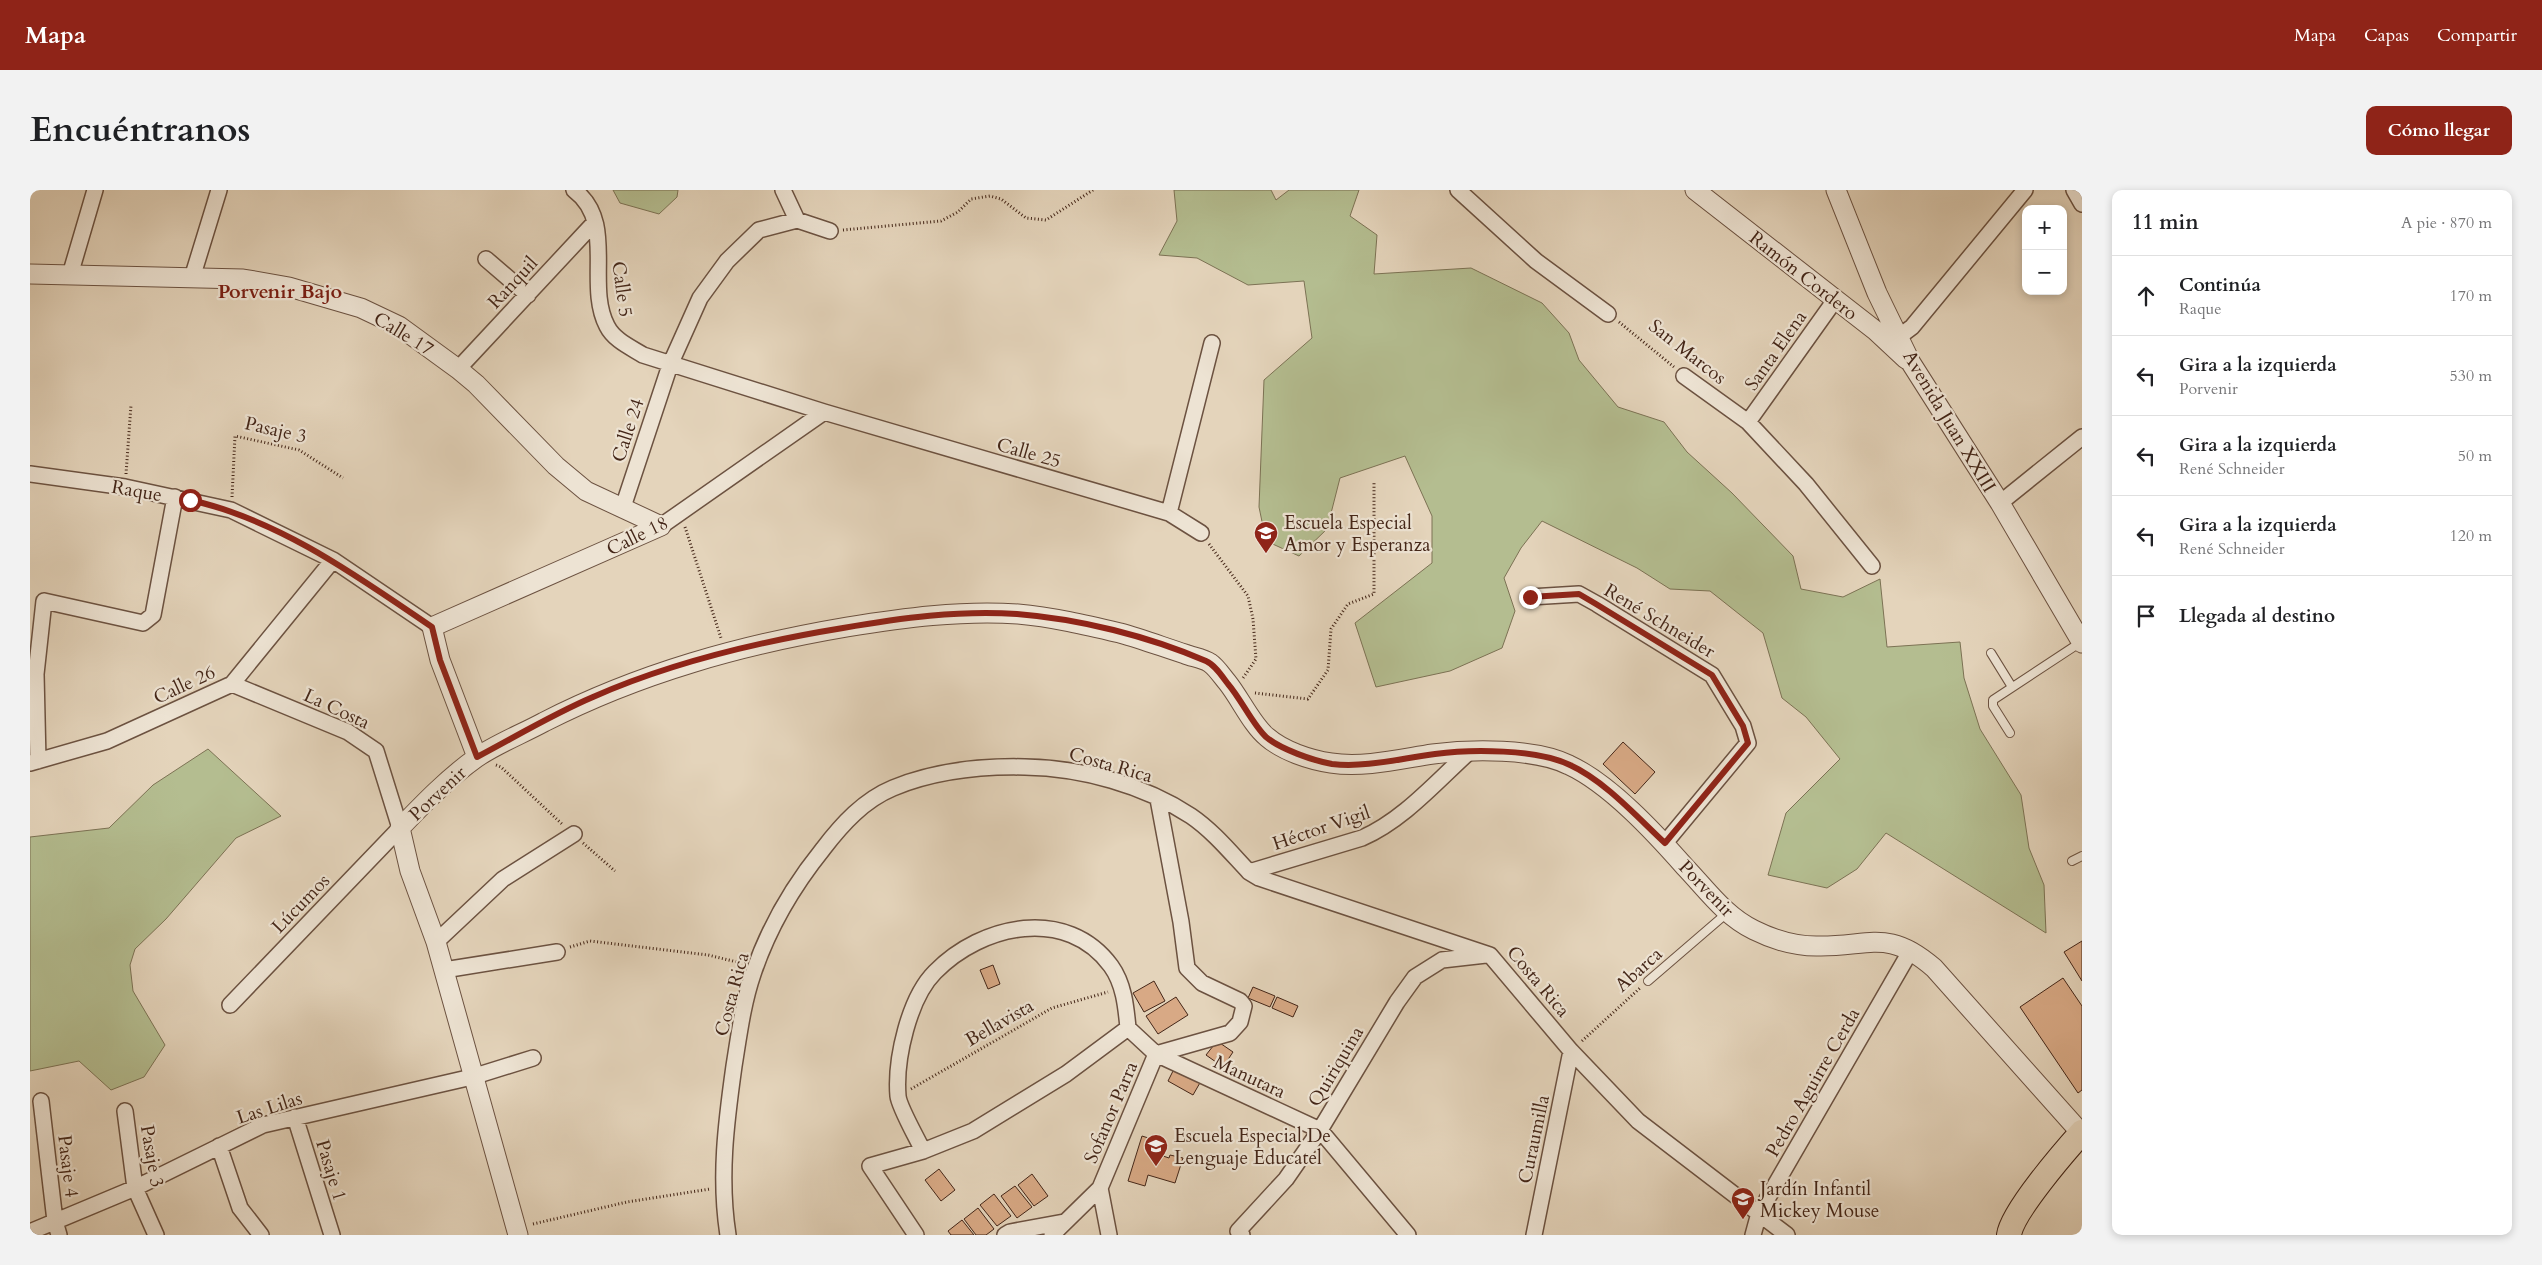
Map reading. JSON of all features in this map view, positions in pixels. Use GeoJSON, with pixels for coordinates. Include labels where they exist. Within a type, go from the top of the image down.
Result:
{"type":"FeatureCollection","features":[{"type":"Feature","properties":{"kind":"main road"},"geometry":{"type":"LineString","coordinates":[[2007,1233],[2046,1176],[2082,1133]]}},
{"type":"Feature","properties":{"kind":"street"},"geometry":{"type":"LineString","coordinates":[[70,275],[95,190]]}},
{"type":"Feature","properties":{"kind":"street"},"geometry":{"type":"LineString","coordinates":[[192,278],[219,190]]}},
{"type":"Feature","properties":{"kind":"street","name":"Calle 5"},"geometry":{"type":"LineString","coordinates":[[574,190],[591,208],[595,222],[600,295],[607,326],[616,338],[643,355],[670,365]]}},
{"type":"Feature","properties":{"kind":"street"},"geometry":{"type":"LineString","coordinates":[[782,190],[797,220],[830,230]]}},
{"type":"Feature","properties":{"kind":"street"},"geometry":{"type":"LineString","coordinates":[[1458,190],[1536,261],[1608,314]]}},
{"type":"Feature","properties":{"kind":"street","name":"Avenida Juan XXIII"},"geometry":{"type":"LineString","coordinates":[[1836,190],[1877,293],[1900,336],[1911,363],[2000,503],[2082,643]]}},
{"type":"Feature","properties":{"kind":"street"},"geometry":{"type":"LineString","coordinates":[[1900,336],[1912,326],[2025,190]]}},
{"type":"Feature","properties":{"kind":"street"},"geometry":{"type":"LineString","coordinates":[[2074,190],[2082,204]]}},
{"type":"Feature","properties":{"kind":"street","name":"Ramón Cordero"},"geometry":{"type":"LineString","coordinates":[[1707,193],[1834,300],[1876,331],[1911,363]]}},
{"type":"Feature","properties":{"kind":"street","name":"Calle 24"},"geometry":{"type":"LineString","coordinates":[[623,507],[670,365],[700,298],[727,261],[759,230],[797,220]]}},
{"type":"Feature","properties":{"kind":"street","name":"Ranquil"},"geometry":{"type":"LineString","coordinates":[[458,369],[595,222]]}},
{"type":"Feature","properties":{"kind":"street"},"geometry":{"type":"LineString","coordinates":[[486,259],[528,295]]}},
{"type":"Feature","properties":{"kind":"street","name":"Calle 17"},"geometry":{"type":"LineString","coordinates":[[30,274],[252,280],[361,308],[399,326],[458,369],[476,384],[556,466],[586,491],[661,526]]}},
{"type":"Feature","properties":{"kind":"street","name":"Santa Elena"},"geometry":{"type":"LineString","coordinates":[[1748,422],[1834,300]]}},
{"type":"Feature","properties":{"kind":"street"},"geometry":{"type":"LineString","coordinates":[[1169,513],[1212,343]]}},
{"type":"Feature","properties":{"kind":"street","name":"Calle 25"},"geometry":{"type":"LineString","coordinates":[[670,365],[1169,513],[1202,533]]}},
{"type":"Feature","properties":{"kind":"street","name":"San Marcos"},"geometry":{"type":"LineString","coordinates":[[1684,376],[1748,422],[1806,484],[1872,566]]}},
{"type":"Feature","properties":{"kind":"street","name":"Calle 18"},"geometry":{"type":"LineString","coordinates":[[432,627],[661,526],[824,412]]}},
{"type":"Feature","properties":{"kind":"street"},"geometry":{"type":"LineString","coordinates":[[2000,503],[2082,437]]}},
{"type":"Feature","properties":{"kind":"street","name":"Raque"},"geometry":{"type":"LineString","coordinates":[[30,474],[125,487],[231,510],[333,560],[432,627]]}},
{"type":"Feature","properties":{"kind":"street"},"geometry":{"type":"LineString","coordinates":[[34,762],[36,674],[44,601],[143,623],[149,620],[153,614],[176,497]]}},
{"type":"Feature","properties":{"kind":"street","name":"Calle 26"},"geometry":{"type":"LineString","coordinates":[[34,762],[108,741],[232,684],[333,560]]}},
{"type":"Feature","properties":{"kind":"street","name":"René Schneider"},"geometry":{"type":"LineString","coordinates":[[1530,597],[1579,594],[1596,604],[1712,675],[1743,726],[1748,743],[1665,843]]}},
{"type":"Feature","properties":{"kind":"street","name":"Porvenir"},"geometry":{"type":"LineString","coordinates":[[517,1232],[436,942],[410,871],[400,828],[422,805],[477,757],[592,697],[684,664],[775,640],[882,621],[952,613],[1018,614],[1079,623],[1137,637],[1210,663],[1235,692],[1266,737],[1299,755],[1332,764],[1378,762],[1440,753],[1514,752],[1546,757],[1572,766],[1614,796],[1665,843],[1727,913],[1753,929],[1786,942],[1824,947],[1871,941],[1898,945],[1911,950],[1934,968],[2082,1133]]}},
{"type":"Feature","properties":{"kind":"street"},"geometry":{"type":"LineString","coordinates":[[432,627],[440,660],[477,757]]}},
{"type":"Feature","properties":{"kind":"street","name":"La Costa"},"geometry":{"type":"LineString","coordinates":[[232,684],[348,732],[376,751],[400,828]]}},
{"type":"Feature","properties":{"kind":"street","name":"Héctor Vigil"},"geometry":{"type":"LineString","coordinates":[[1249,872],[1362,838],[1379,831],[1400,816],[1468,753]]}},
{"type":"Feature","properties":{"kind":"street","name":"Costa Rica"},"geometry":{"type":"LineString","coordinates":[[728,1235],[723,1187],[729,1099],[741,1022],[756,966],[788,899],[840,827],[860,809],[893,788],[937,776],[986,766],[1044,767],[1138,788],[1191,816],[1249,872],[1281,887],[1490,954],[1572,1051],[1638,1121],[1787,1235]]}},
{"type":"Feature","properties":{"kind":"street","name":"Sofanor Parra"},"geometry":{"type":"LineString","coordinates":[[1109,1235],[1100,1188],[1156,1054],[1230,1033],[1244,1014],[1244,1006],[1240,1001],[1202,983],[1187,968],[1181,922],[1158,799]]}},
{"type":"Feature","properties":{"kind":"street","name":"Lúcumos"},"geometry":{"type":"LineString","coordinates":[[230,1005],[400,828]]}},
{"type":"Feature","properties":{"kind":"street"},"geometry":{"type":"LineString","coordinates":[[436,942],[504,879],[574,834]]}},
{"type":"Feature","properties":{"kind":"street"},"geometry":{"type":"LineString","coordinates":[[916,1235],[870,1166],[923,1151],[973,1131],[1066,1074],[1128,1028],[1121,988],[1112,968],[1094,948],[1072,934],[1044,928],[1011,930],[984,938],[957,954],[934,972],[916,1000],[906,1029],[898,1097],[923,1151]]}},
{"type":"Feature","properties":{"kind":"street","name":"Pedro Aguirre Cerda"},"geometry":{"type":"LineString","coordinates":[[1753,1235],[1759,1213],[1911,950]]}},
{"type":"Feature","properties":{"kind":"street"},"geometry":{"type":"LineString","coordinates":[[444,970],[557,952]]}},
{"type":"Feature","properties":{"kind":"street","name":"Quiriquina"},"geometry":{"type":"LineString","coordinates":[[1242,1235],[1238,1231],[1286,1179],[1320,1130],[1397,1002],[1415,977],[1442,960],[1490,954]]}},
{"type":"Feature","properties":{"kind":"street","name":"Manutara"},"geometry":{"type":"LineString","coordinates":[[1128,1028],[1156,1054],[1320,1130],[1408,1235]]}},
{"type":"Feature","properties":{"kind":"street","name":"Curaumilla"},"geometry":{"type":"LineString","coordinates":[[1534,1235],[1572,1051]]}},
{"type":"Feature","properties":{"kind":"street","name":"Las Lilas"},"geometry":{"type":"LineString","coordinates":[[30,1232],[57,1228],[263,1125],[472,1076],[533,1058]]}},
{"type":"Feature","properties":{"kind":"street","name":"Pasaje 4"},"geometry":{"type":"LineString","coordinates":[[41,1102],[57,1228]]}},
{"type":"Feature","properties":{"kind":"street","name":"Pasaje 3"},"geometry":{"type":"LineString","coordinates":[[125,1111],[135,1188],[156,1235]]}},
{"type":"Feature","properties":{"kind":"street","name":"Pasaje 1"},"geometry":{"type":"LineString","coordinates":[[295,1117],[332,1235]]}},
{"type":"Feature","properties":{"kind":"street"},"geometry":{"type":"LineString","coordinates":[[219,1146],[240,1208],[261,1235]]}},
{"type":"Feature","properties":{"kind":"street"},"geometry":{"type":"LineString","coordinates":[[1052,1235],[1100,1188]]}},
{"type":"Feature","properties":{"kind":"street"},"geometry":{"type":"LineString","coordinates":[[1005,1235],[1010,1232],[1064,1222]]}},
{"type":"Feature","properties":{"kind":"lane"},"geometry":{"type":"LineString","coordinates":[[2010,733],[1993,706],[1993,700],[2082,643]]}},
{"type":"Feature","properties":{"kind":"lane"},"geometry":{"type":"LineString","coordinates":[[1991,653],[2012,687]]}},
{"type":"Feature","properties":{"kind":"lane"},"geometry":{"type":"LineString","coordinates":[[2072,861],[2082,856]]}},
{"type":"Feature","properties":{"kind":"lane","name":"Abarca"},"geometry":{"type":"LineString","coordinates":[[1648,980],[1727,913]]}},
{"type":"Feature","properties":{"kind":"path"},"geometry":{"type":"LineString","coordinates":[[830,230],[863,230],[941,221],[958,212],[971,199],[990,196],[1001,199],[1026,218],[1046,220],[1093,190]]}},
{"type":"Feature","properties":{"kind":"path","name":"San Marcos"},"geometry":{"type":"LineString","coordinates":[[1608,314],[1684,376]]}},
{"type":"Feature","properties":{"kind":"path"},"geometry":{"type":"LineString","coordinates":[[125,487],[131,405]]}},
{"type":"Feature","properties":{"kind":"path","name":"Pasaje 3"},"geometry":{"type":"LineString","coordinates":[[231,510],[235,436],[299,450],[343,478]]}},
{"type":"Feature","properties":{"kind":"path"},"geometry":{"type":"LineString","coordinates":[[1202,533],[1248,596],[1253,619],[1256,659],[1235,692],[1308,698],[1328,670],[1331,629],[1348,604],[1374,594],[1374,483]]}},
{"type":"Feature","properties":{"kind":"path"},"geometry":{"type":"LineString","coordinates":[[680,512],[726,652]]}},
{"type":"Feature","properties":{"kind":"path"},"geometry":{"type":"LineString","coordinates":[[477,757],[501,767],[615,871]]}},
{"type":"Feature","properties":{"kind":"path"},"geometry":{"type":"LineString","coordinates":[[557,952],[590,941],[708,955],[756,966]]}},
{"type":"Feature","properties":{"kind":"path","name":"Abarca"},"geometry":{"type":"LineString","coordinates":[[1572,1051],[1648,980]]}},
{"type":"Feature","properties":{"kind":"path","name":"Bellavista"},"geometry":{"type":"LineString","coordinates":[[898,1097],[1052,1008],[1121,988]]}},
{"type":"Feature","properties":{"kind":"path"},"geometry":{"type":"LineString","coordinates":[[517,1232],[627,1202],[723,1187]]}},
{"type":"Feature","properties":{"kind":"green space"},"geometry":{"type":"Polygon","coordinates":[[[613,190],[678,190],[677,197],[659,214],[620,203],[613,190]]]}},
{"type":"Feature","properties":{"kind":"green space"},"geometry":{"type":"Polygon","coordinates":[[[1174,190],[1271,190],[1276,200],[1289,190],[1359,190],[1350,216],[1377,235],[1374,274],[1471,268],[1542,303],[1569,333],[1579,360],[1618,407],[1664,422],[1687,452],[1732,493],[1793,556],[1801,589],[1843,597],[1880,579],[1887,647],[1960,642],[1964,678],[1980,729],[2021,795],[2029,848],[2044,885],[2046,933],[1886,833],[1857,869],[1827,888],[1768,875],[1786,813],[1840,759],[1806,717],[1782,698],[1763,633],[1710,591],[1670,589],[1637,568],[1542,521],[1521,548],[1504,578],[1515,611],[1502,648],[1450,671],[1376,687],[1355,623],[1432,563],[1432,516],[1405,456],[1340,478],[1327,529],[1299,556],[1266,541],[1259,507],[1264,380],[1312,338],[1304,281],[1248,285],[1197,258],[1159,255],[1177,221],[1174,190]]]}},
{"type":"Feature","properties":{"kind":"green space"},"geometry":{"type":"Polygon","coordinates":[[[208,749],[281,816],[236,838],[166,919],[135,949],[130,965],[133,991],[165,1045],[144,1077],[111,1090],[79,1061],[30,1071],[30,837],[109,828],[153,785],[208,749]]]}},
{"type":"Feature","properties":{"kind":"building"},"geometry":{"type":"Polygon","coordinates":[[[1623,742],[1655,772],[1635,794],[1603,764],[1623,742]]]}},
{"type":"Feature","properties":{"kind":"building"},"geometry":{"type":"Polygon","coordinates":[[[2082,941],[2082,981],[2064,952],[2082,941]]]}},
{"type":"Feature","properties":{"kind":"building"},"geometry":{"type":"Polygon","coordinates":[[[993,965],[1000,984],[988,989],[980,970],[993,965]]]}},
{"type":"Feature","properties":{"kind":"building"},"geometry":{"type":"Polygon","coordinates":[[[2063,978],[2082,1006],[2082,1090],[2078,1093],[2020,1007],[2063,978]]]}},
{"type":"Feature","properties":{"kind":"building"},"geometry":{"type":"Polygon","coordinates":[[[1154,981],[1165,1001],[1144,1012],[1133,993],[1154,981]]]}},
{"type":"Feature","properties":{"kind":"building"},"geometry":{"type":"Polygon","coordinates":[[[1253,987],[1275,996],[1270,1007],[1248,998],[1253,987]]]}},
{"type":"Feature","properties":{"kind":"building"},"geometry":{"type":"Polygon","coordinates":[[[1176,997],[1188,1015],[1158,1034],[1146,1016],[1176,997]]]}},
{"type":"Feature","properties":{"kind":"building"},"geometry":{"type":"Polygon","coordinates":[[[1277,997],[1298,1006],[1293,1017],[1272,1008],[1277,997]]]}},
{"type":"Feature","properties":{"kind":"building"},"geometry":{"type":"Polygon","coordinates":[[[1217,1041],[1233,1052],[1223,1067],[1206,1055],[1217,1041]]]}},
{"type":"Feature","properties":{"kind":"building"},"geometry":{"type":"Polygon","coordinates":[[[1175,1067],[1201,1081],[1193,1095],[1168,1081],[1175,1067]]]}},
{"type":"Feature","properties":{"kind":"building","name":"Escuela Especial De Lenguaje Educatel"},"geometry":{"type":"Polygon","coordinates":[[[1142,1136],[1158,1141],[1154,1153],[1169,1158],[1170,1155],[1183,1158],[1175,1183],[1148,1175],[1145,1186],[1128,1181],[1142,1136]]]}},
{"type":"Feature","properties":{"kind":"building"},"geometry":{"type":"Polygon","coordinates":[[[939,1169],[955,1190],[941,1201],[925,1180],[939,1169]]]}},
{"type":"Feature","properties":{"kind":"building"},"geometry":{"type":"Polygon","coordinates":[[[1032,1174],[1048,1196],[1034,1206],[1018,1185],[1032,1174]]]}},
{"type":"Feature","properties":{"kind":"building"},"geometry":{"type":"Polygon","coordinates":[[[1015,1186],[1032,1207],[1017,1218],[1001,1196],[1015,1186]]]}},
{"type":"Feature","properties":{"kind":"building"},"geometry":{"type":"Polygon","coordinates":[[[994,1194],[1011,1216],[997,1226],[980,1205],[994,1194]]]}},
{"type":"Feature","properties":{"kind":"building"},"geometry":{"type":"Polygon","coordinates":[[[978,1208],[994,1229],[986,1235],[976,1235],[964,1219],[978,1208]]]}},
{"type":"Feature","properties":{"kind":"building"},"geometry":{"type":"Polygon","coordinates":[[[962,1220],[974,1235],[951,1235],[948,1231],[962,1220]]]}},
{"type":"Feature","properties":{"kind":"place","name":"Escuela Especial Amor y Esperanza"},"geometry":{"type":"Point","coordinates":[1266,554]}},
{"type":"Feature","properties":{"kind":"place","name":"Escuela Especial De Lenguaje Educatel"},"geometry":{"type":"Point","coordinates":[1156,1167]}},
{"type":"Feature","properties":{"kind":"place","name":"Jardín Infantil Mickey Mouse"},"geometry":{"type":"Point","coordinates":[1743,1220]}},
{"type":"Feature","properties":{"kind":"district","name":"Porvenir Bajo"},"geometry":{"type":"Point","coordinates":[280,291]}},
{"type":"Feature","properties":{"kind":"route"},"geometry":{"type":"LineString","coordinates":[[190,500],[231,510],[333,560],[432,627],[440,660],[477,757],[592,697],[684,664],[775,640],[882,621],[952,613],[1018,614],[1079,623],[1137,637],[1210,663],[1235,692],[1266,737],[1299,755],[1332,764],[1378,762],[1440,753],[1514,752],[1546,757],[1572,766],[1614,796],[1665,843],[1748,743],[1743,726],[1712,675],[1596,604],[1579,594],[1530,597]]}}]}
